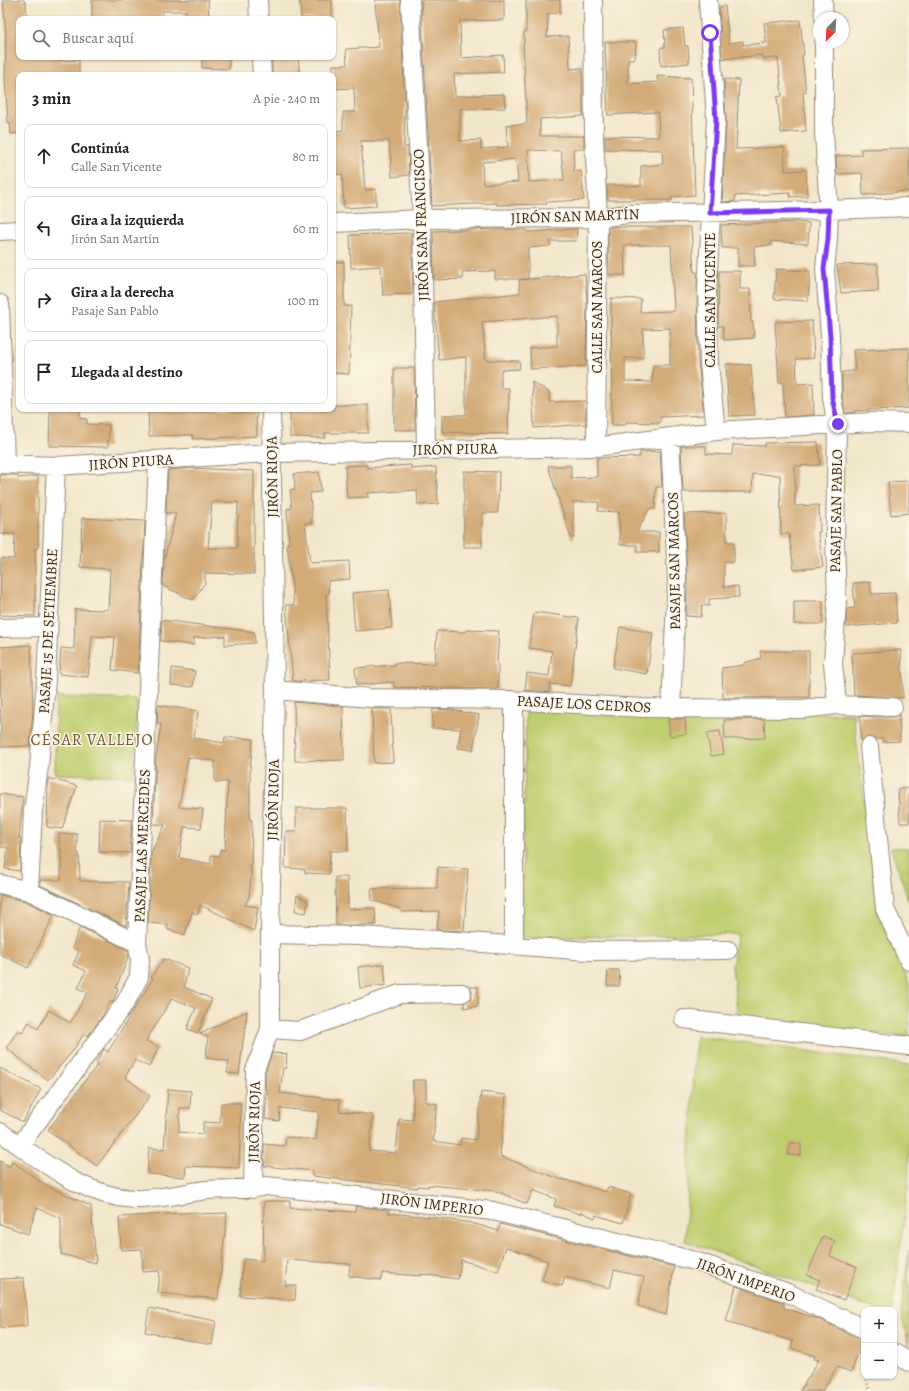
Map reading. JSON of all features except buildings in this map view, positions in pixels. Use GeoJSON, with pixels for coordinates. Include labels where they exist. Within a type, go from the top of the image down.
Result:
{"type":"FeatureCollection","features":[{"type":"Feature","properties":{"kind":"street"},"geometry":{"type":"LineString","coordinates":[[258,0],[259,16]]}},
{"type":"Feature","properties":{"kind":"street","name":"JIRÓN SAN FRANCISCO"},"geometry":{"type":"LineString","coordinates":[[410,0],[422,219],[426,450]]}},
{"type":"Feature","properties":{"kind":"street","name":"CALLE SAN MARCOS"},"geometry":{"type":"LineString","coordinates":[[593,0],[594,135],[598,218],[596,447]]}},
{"type":"Feature","properties":{"kind":"street","name":"CALLE SAN VICENTE"},"geometry":{"type":"LineString","coordinates":[[708,0],[716,120],[707,290],[709,355],[716,432]]}},
{"type":"Feature","properties":{"kind":"street"},"geometry":{"type":"LineString","coordinates":[[823,0],[824,12]]}},
{"type":"Feature","properties":{"kind":"street","name":"PASAJE SAN PABLO"},"geometry":{"type":"LineString","coordinates":[[824,48],[823,210],[828,239],[824,269],[830,336],[832,398],[838,424],[834,542],[836,601],[833,663],[837,705]]}},
{"type":"Feature","properties":{"kind":"street"},"geometry":{"type":"LineString","coordinates":[[261,60],[262,72]]}},
{"type":"Feature","properties":{"kind":"street","name":"JIRÓN SAN MARTÍN"},"geometry":{"type":"LineString","coordinates":[[336,223],[422,219],[598,218],[628,214],[909,207]]}},
{"type":"Feature","properties":{"kind":"street"},"geometry":{"type":"LineString","coordinates":[[0,231],[16,230]]}},
{"type":"Feature","properties":{"kind":"street"},"geometry":{"type":"LineString","coordinates":[[0,304],[3,464]]}},
{"type":"Feature","properties":{"kind":"street","name":"JIRÓN RIOJA"},"geometry":{"type":"LineString","coordinates":[[253,1189],[255,1070],[270,1029],[270,934],[275,690],[271,412]]}},
{"type":"Feature","properties":{"kind":"street","name":"JIRÓN PIURA"},"geometry":{"type":"LineString","coordinates":[[3,464],[56,466],[271,453],[596,447],[716,432],[838,424],[909,423]]}},
{"type":"Feature","properties":{"kind":"street","name":"PASAJE SAN MARCOS"},"geometry":{"type":"LineString","coordinates":[[670,437],[678,579],[671,708]]}},
{"type":"Feature","properties":{"kind":"street","name":"PASAJE LAS MERCEDES"},"geometry":{"type":"LineString","coordinates":[[20,1146],[125,1003],[140,977],[140,959],[137,943],[158,460]]}},
{"type":"Feature","properties":{"kind":"street","name":"PASAJE 15 DE SETIEMBRE"},"geometry":{"type":"LineString","coordinates":[[29,891],[33,811],[39,767],[46,680],[47,627],[56,466]]}},
{"type":"Feature","properties":{"kind":"street"},"geometry":{"type":"LineString","coordinates":[[0,628],[47,627]]}},
{"type":"Feature","properties":{"kind":"street","name":"PASAJE LOS CEDROS"},"geometry":{"type":"LineString","coordinates":[[275,690],[370,698],[514,701],[671,708],[802,709],[837,705],[893,707]]}},
{"type":"Feature","properties":{"kind":"street"},"geometry":{"type":"LineString","coordinates":[[514,701],[514,945]]}},
{"type":"Feature","properties":{"kind":"street"},"geometry":{"type":"LineString","coordinates":[[869,747],[885,909],[909,961]]}},
{"type":"Feature","properties":{"kind":"street"},"geometry":{"type":"LineString","coordinates":[[0,884],[29,891],[137,943]]}},
{"type":"Feature","properties":{"kind":"street"},"geometry":{"type":"LineString","coordinates":[[270,934],[357,936],[588,951],[728,950]]}},
{"type":"Feature","properties":{"kind":"street"},"geometry":{"type":"LineString","coordinates":[[270,1029],[300,1031],[400,994],[462,993]]}},
{"type":"Feature","properties":{"kind":"street"},"geometry":{"type":"LineString","coordinates":[[684,1019],[909,1046]]}},
{"type":"Feature","properties":{"kind":"street","name":"JIRÓN IMPERIO"},"geometry":{"type":"LineString","coordinates":[[0,1132],[39,1161],[81,1186],[110,1196],[135,1199],[221,1188],[253,1189],[266,1186],[493,1211],[695,1261],[788,1293],[861,1328]]}},
{"type":"Feature","properties":{"kind":"street"},"geometry":{"type":"LineString","coordinates":[[897,1355],[909,1362]]}},
{"type":"Feature","properties":{"kind":"path"},"geometry":{"type":"LineString","coordinates":[[866,1379],[870,1391]]}},
{"type":"Feature","properties":{"kind":"green space"},"geometry":{"type":"Polygon","coordinates":[[[56,697],[137,700],[134,776],[55,774],[56,697]]]}},
{"type":"Feature","properties":{"kind":"green space"},"geometry":{"type":"Polygon","coordinates":[[[526,709],[853,714],[879,915],[909,983],[909,1037],[738,1019],[732,965],[738,934],[521,938],[526,709]]]}},
{"type":"Feature","properties":{"kind":"green space"},"geometry":{"type":"Polygon","coordinates":[[[891,848],[909,848],[909,902],[891,848]]]}},
{"type":"Feature","properties":{"kind":"green space"},"geometry":{"type":"Polygon","coordinates":[[[696,1036],[909,1065],[909,1180],[892,1307],[870,1307],[685,1241],[696,1036]]]}},
{"type":"Feature","properties":{"kind":"green space"},"geometry":{"type":"Polygon","coordinates":[[[909,1250],[909,1346],[901,1313],[909,1250]]]}},
{"type":"Feature","properties":{"kind":"district","name":"CÉSAR VALLEJO"},"geometry":{"type":"Point","coordinates":[92,740]}},
{"type":"Feature","properties":{"kind":"route"},"geometry":{"type":"LineString","coordinates":[[710,33],[716,120],[710,213],[829,210],[828,239],[824,269],[830,336],[832,398],[838,424]]}}]}
